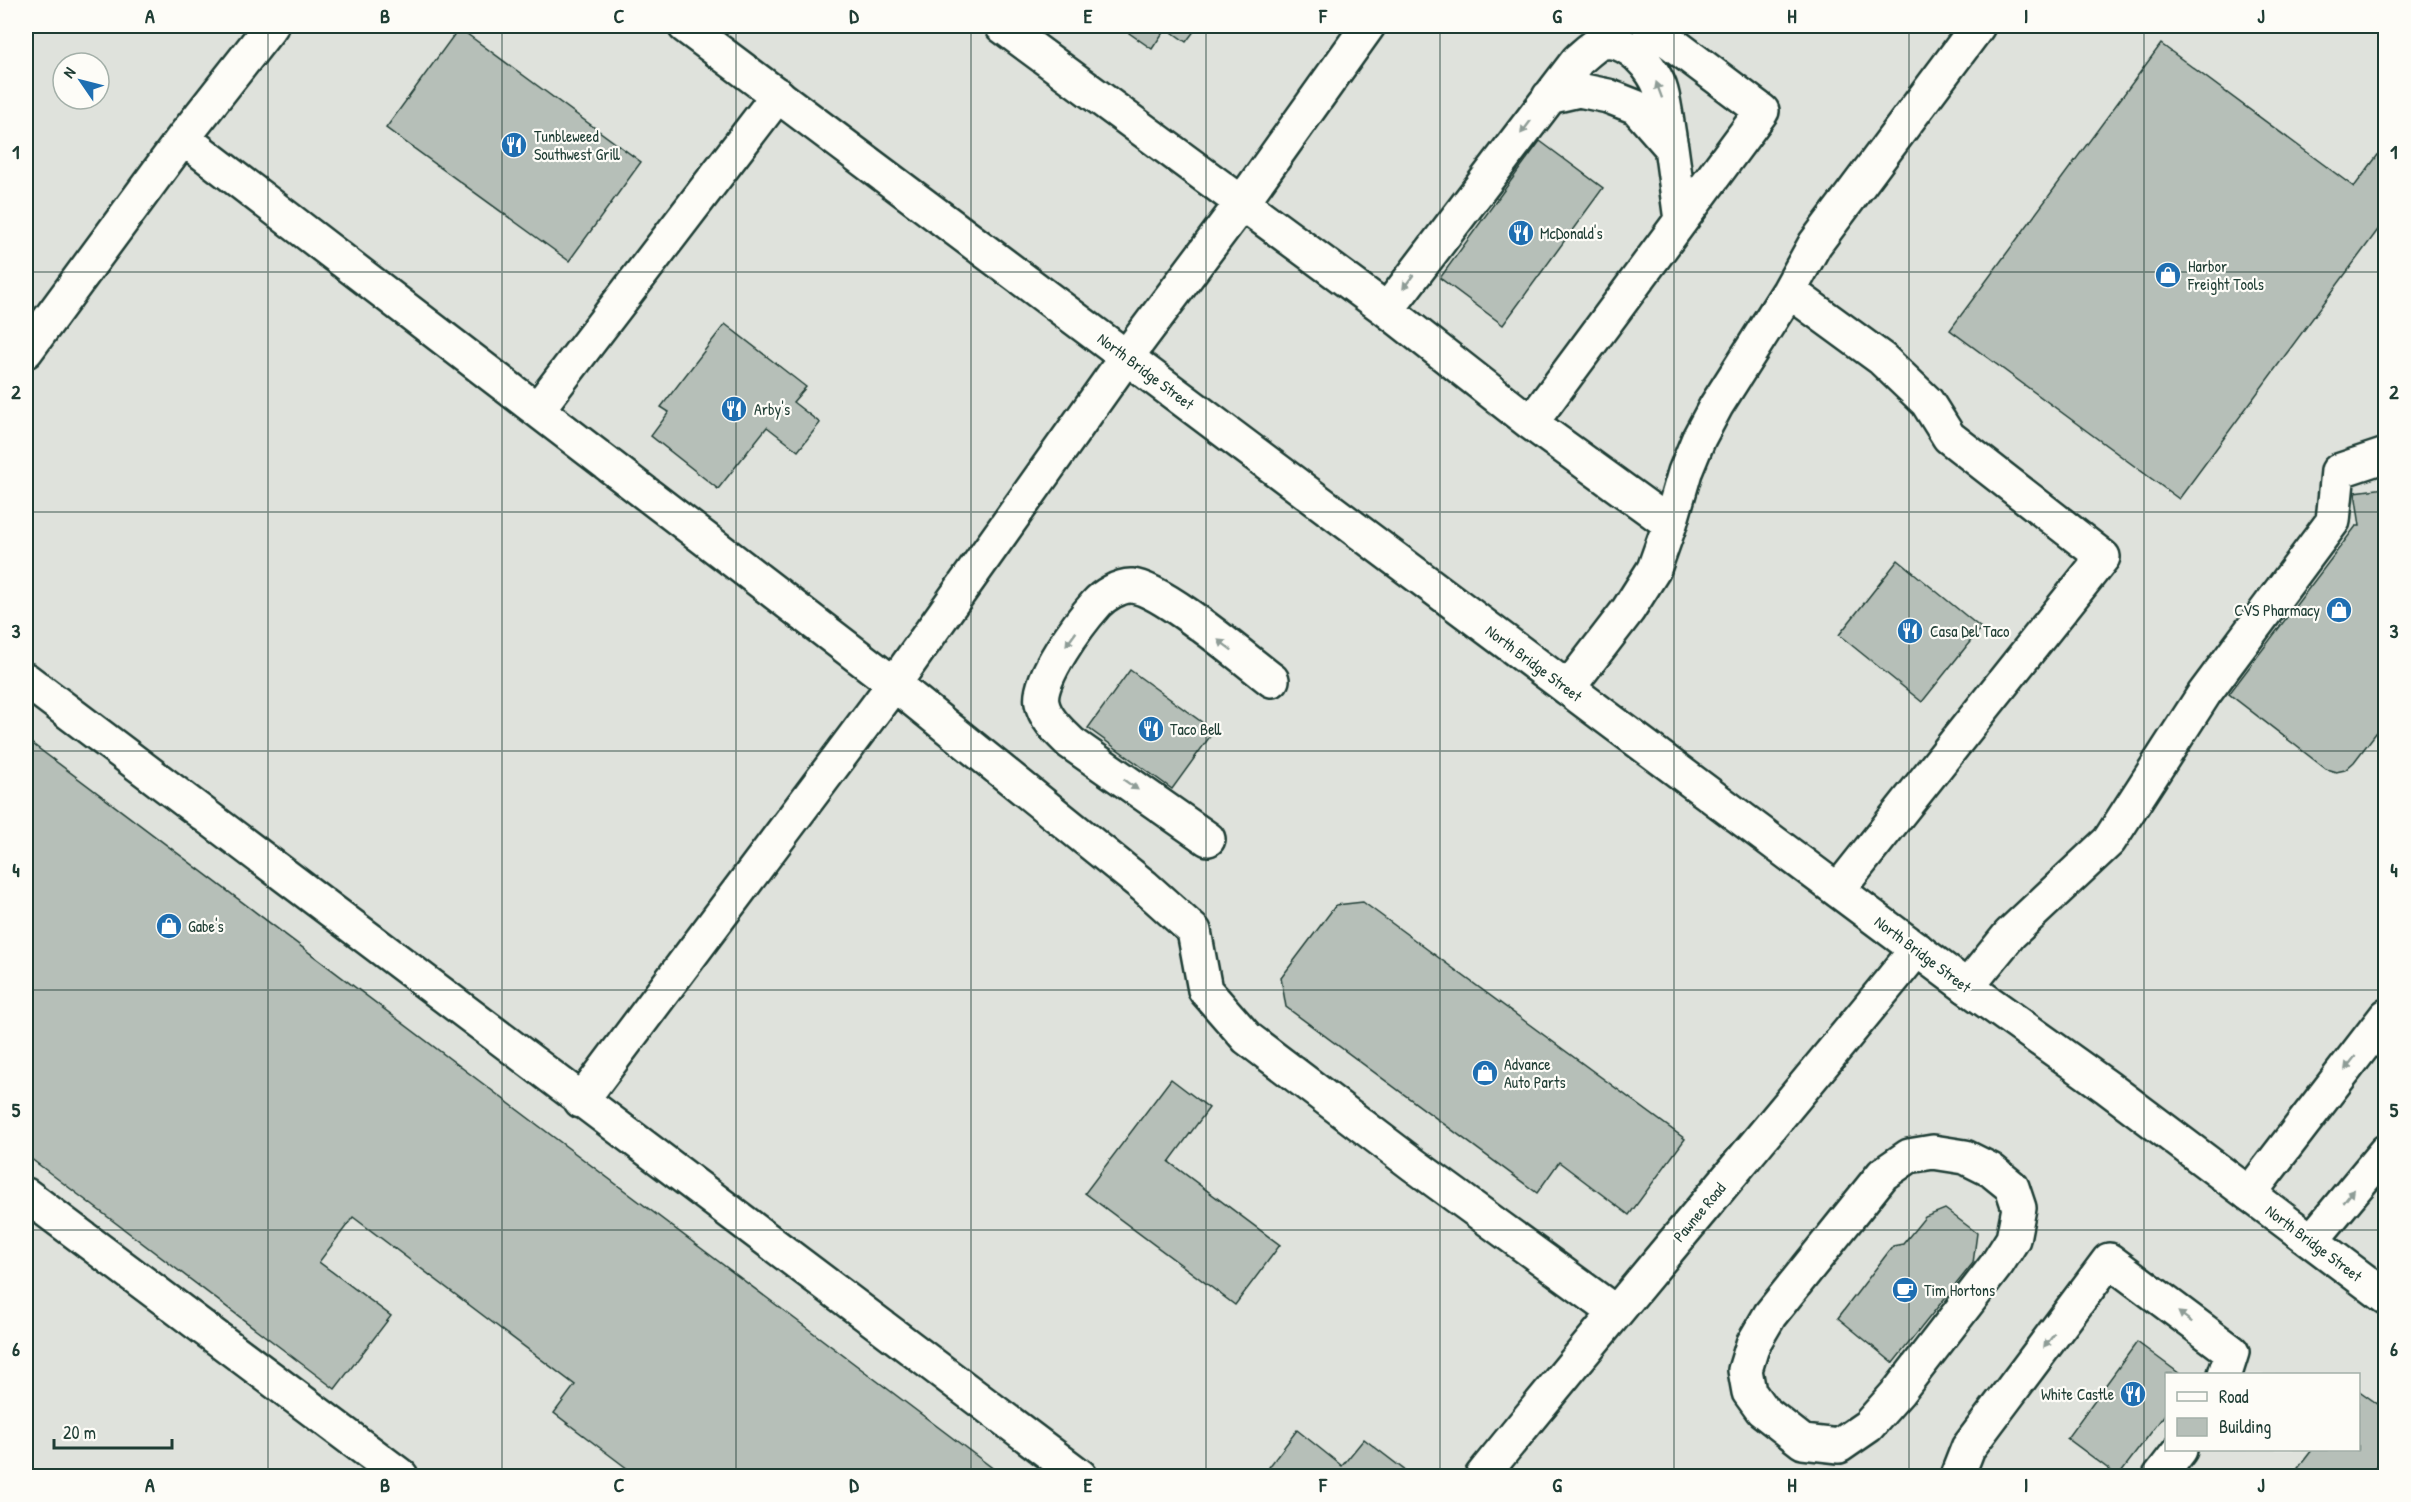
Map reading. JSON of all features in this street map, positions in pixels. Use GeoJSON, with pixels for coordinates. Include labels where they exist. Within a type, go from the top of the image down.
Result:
{"type":"FeatureCollection","features":[{"type":"Feature","properties":{"kind":"main road"},"geometry":{"type":"LineString","coordinates":[[26,349],[183,138],[271,26]]}},
{"type":"Feature","properties":{"kind":"main road","name":"North Bridge Street"},"geometry":{"type":"LineString","coordinates":[[686,26],[1967,987],[2107,1087],[2385,1297]]}},
{"type":"Feature","properties":{"kind":"main road"},"geometry":{"type":"LineString","coordinates":[[1002,26],[1387,310],[1531,423],[1670,524]]}},
{"type":"Feature","properties":{"kind":"main road"},"geometry":{"type":"LineString","coordinates":[[581,1101],[894,684],[1127,357],[1241,204],[1368,26]]}},
{"type":"Feature","properties":{"kind":"main road"},"geometry":{"type":"LineString","coordinates":[[1531,423],[1762,111],[1649,26]]}},
{"type":"Feature","properties":{"kind":"main road"},"geometry":{"type":"LineString","coordinates":[[1568,688],[1628,610],[1654,569],[1670,524],[1684,472],[1699,438],[1716,406],[1790,291],[1815,243],[1978,26]]}},
{"type":"Feature","properties":{"kind":"main road"},"geometry":{"type":"LineString","coordinates":[[1387,310],[1578,60],[1599,44],[1615,42],[1630,49],[1644,62],[1660,89],[1681,220]]}},
{"type":"Feature","properties":{"kind":"main road"},"geometry":{"type":"LineString","coordinates":[[1549,97],[1579,90],[1608,96],[1636,106],[1671,147]]}},
{"type":"Feature","properties":{"kind":"main road"},"geometry":{"type":"LineString","coordinates":[[537,410],[778,95]]}},
{"type":"Feature","properties":{"kind":"main road"},"geometry":{"type":"LineString","coordinates":[[183,138],[894,684],[1144,886],[1194,931],[1205,990],[1246,1038],[1414,1165],[1615,1312]]}},
{"type":"Feature","properties":{"kind":"main road"},"geometry":{"type":"LineString","coordinates":[[1790,291],[1882,359],[1927,402],[1949,437],[2103,557],[1838,890]]}},
{"type":"Feature","properties":{"kind":"main road"},"geometry":{"type":"LineString","coordinates":[[1967,987],[2010,934],[2109,841],[2204,694],[2334,521],[2338,471],[2385,455]]}},
{"type":"Feature","properties":{"kind":"main road"},"geometry":{"type":"LineString","coordinates":[[1208,838],[1071,743],[1053,723],[1042,702],[1045,682],[1052,664],[1096,603],[1112,592],[1130,586],[1147,590],[1169,603],[1272,680]]}},
{"type":"Feature","properties":{"kind":"main road"},"geometry":{"type":"LineString","coordinates":[[26,680],[1080,1476]]}},
{"type":"Feature","properties":{"kind":"main road","name":"Pawnee Road"},"geometry":{"type":"LineString","coordinates":[[1482,1476],[1615,1312],[1917,949]]}},
{"type":"Feature","properties":{"kind":"main road"},"geometry":{"type":"LineString","coordinates":[[2249,1194],[2385,1017]]}},
{"type":"Feature","properties":{"kind":"main road"},"geometry":{"type":"LineString","coordinates":[[2312,1240],[2385,1151]]}},
{"type":"Feature","properties":{"kind":"main road"},"geometry":{"type":"LineString","coordinates":[[1933,1152],[1965,1157],[1990,1170],[2012,1187],[2019,1208],[2013,1239],[1998,1264],[1899,1391],[1868,1426],[1839,1446],[1803,1442],[1762,1410],[1749,1392],[1745,1370],[1753,1344],[1770,1315],[1883,1173],[1909,1156],[1933,1152]]}},
{"type":"Feature","properties":{"kind":"main road"},"geometry":{"type":"LineString","coordinates":[[26,1195],[401,1476]]}},
{"type":"Feature","properties":{"kind":"main road"},"geometry":{"type":"LineString","coordinates":[[1957,1476],[1968,1448],[2109,1260],[2232,1352],[2225,1373]]}},
{"type":"Feature","properties":{"kind":"main road"},"geometry":{"type":"LineString","coordinates":[[2160,1476],[2179,1451]]}},
{"type":"Feature","properties":{"kind":"shaded area"},"geometry":{"type":"Polygon","coordinates":[[[26,26],[2385,26],[2385,1476],[26,1476],[26,26]]]}},
{"type":"Feature","properties":{"kind":"building"},"geometry":{"type":"Polygon","coordinates":[[[1119,26],[1198,26],[1186,42],[1166,28],[1152,49],[1119,26]]]}},
{"type":"Feature","properties":{"kind":"building","name":"Tunbleweed Southwest Grill"},"geometry":{"type":"Polygon","coordinates":[[[459,28],[641,162],[569,261],[386,128],[459,28]]]}},
{"type":"Feature","properties":{"kind":"building","name":"Harbor Freight Tools"},"geometry":{"type":"Polygon","coordinates":[[[2161,44],[2354,187],[2386,144],[2386,219],[2179,499],[1950,330],[2161,44]]]}},
{"type":"Feature","properties":{"kind":"building","name":"McDonald's"},"geometry":{"type":"Polygon","coordinates":[[[1540,141],[1603,188],[1503,325],[1440,278],[1540,141]]]}},
{"type":"Feature","properties":{"kind":"building","name":"Arby's"},"geometry":{"type":"Polygon","coordinates":[[[725,324],[806,387],[793,402],[820,423],[798,451],[767,427],[718,489],[651,436],[669,412],[661,407],[725,324]]]}},
{"type":"Feature","properties":{"kind":"building","name":"CVS Pharmacy"},"geometry":{"type":"Polygon","coordinates":[[[2385,488],[2386,720],[2354,762],[2345,770],[2336,772],[2326,769],[2229,694],[2356,526],[2360,526],[2355,492],[2385,488]]]}},
{"type":"Feature","properties":{"kind":"building","name":"Casa Del Taco"},"geometry":{"type":"Polygon","coordinates":[[[1898,560],[1981,628],[1922,702],[1839,635],[1898,560]]]}},
{"type":"Feature","properties":{"kind":"building","name":"Taco Bell"},"geometry":{"type":"Polygon","coordinates":[[[1130,670],[1214,731],[1172,789],[1088,728],[1130,670]]]}},
{"type":"Feature","properties":{"kind":"building"},"geometry":{"type":"Polygon","coordinates":[[[26,739],[1003,1476],[622,1476],[628,1469],[554,1413],[575,1385],[353,1217],[319,1262],[391,1316],[335,1389],[26,1155],[26,739]]]}},
{"type":"Feature","properties":{"kind":"building","name":"Advance Auto Parts"},"geometry":{"type":"Polygon","coordinates":[[[1363,902],[1685,1139],[1629,1215],[1559,1162],[1537,1193],[1286,1007],[1281,978],[1336,905],[1363,902]]]}},
{"type":"Feature","properties":{"kind":"building"},"geometry":{"type":"Polygon","coordinates":[[[1171,1079],[1209,1108],[1169,1162],[1280,1245],[1235,1305],[1085,1193],[1171,1079]]]}},
{"type":"Feature","properties":{"kind":"building","name":"Tim Hortons"},"geometry":{"type":"Polygon","coordinates":[[[1945,1209],[1977,1233],[1973,1263],[1893,1363],[1838,1318],[1893,1246],[1903,1244],[1925,1217],[1945,1209]]]}},
{"type":"Feature","properties":{"kind":"building","name":"White Castle"},"geometry":{"type":"Polygon","coordinates":[[[2137,1342],[2179,1373],[2165,1373],[2165,1414],[2118,1476],[2067,1438],[2137,1342]]]}},
{"type":"Feature","properties":{"kind":"building"},"geometry":{"type":"Polygon","coordinates":[[[2360,1391],[2386,1410],[2386,1454],[2369,1476],[2292,1476],[2311,1451],[2360,1451],[2360,1391]]]}},
{"type":"Feature","properties":{"kind":"building"},"geometry":{"type":"Polygon","coordinates":[[[1297,1430],[1342,1466],[1364,1439],[1407,1472],[1404,1476],[1281,1476],[1269,1467],[1297,1430]]]}},
{"type":"Feature","properties":{"kind":"place","name":"Tunbleweed Southwest Grill"},"geometry":{"type":"Point","coordinates":[514,145]}},
{"type":"Feature","properties":{"kind":"place","name":"McDonald's"},"geometry":{"type":"Point","coordinates":[1521,233]}},
{"type":"Feature","properties":{"kind":"place","name":"Harbor Freight Tools"},"geometry":{"type":"Point","coordinates":[2168,275]}},
{"type":"Feature","properties":{"kind":"place","name":"Arby's"},"geometry":{"type":"Point","coordinates":[734,409]}},
{"type":"Feature","properties":{"kind":"place","name":"CVS Pharmacy"},"geometry":{"type":"Point","coordinates":[2339,610]}},
{"type":"Feature","properties":{"kind":"place","name":"Casa Del Taco"},"geometry":{"type":"Point","coordinates":[1910,631]}},
{"type":"Feature","properties":{"kind":"place","name":"Taco Bell"},"geometry":{"type":"Point","coordinates":[1151,729]}},
{"type":"Feature","properties":{"kind":"place","name":"Gabe's"},"geometry":{"type":"Point","coordinates":[169,926]}},
{"type":"Feature","properties":{"kind":"place","name":"Advance Auto Parts"},"geometry":{"type":"Point","coordinates":[1485,1073]}},
{"type":"Feature","properties":{"kind":"place","name":"Tim Hortons"},"geometry":{"type":"Point","coordinates":[1905,1290]}},
{"type":"Feature","properties":{"kind":"place","name":"White Castle"},"geometry":{"type":"Point","coordinates":[2133,1394]}}]}
